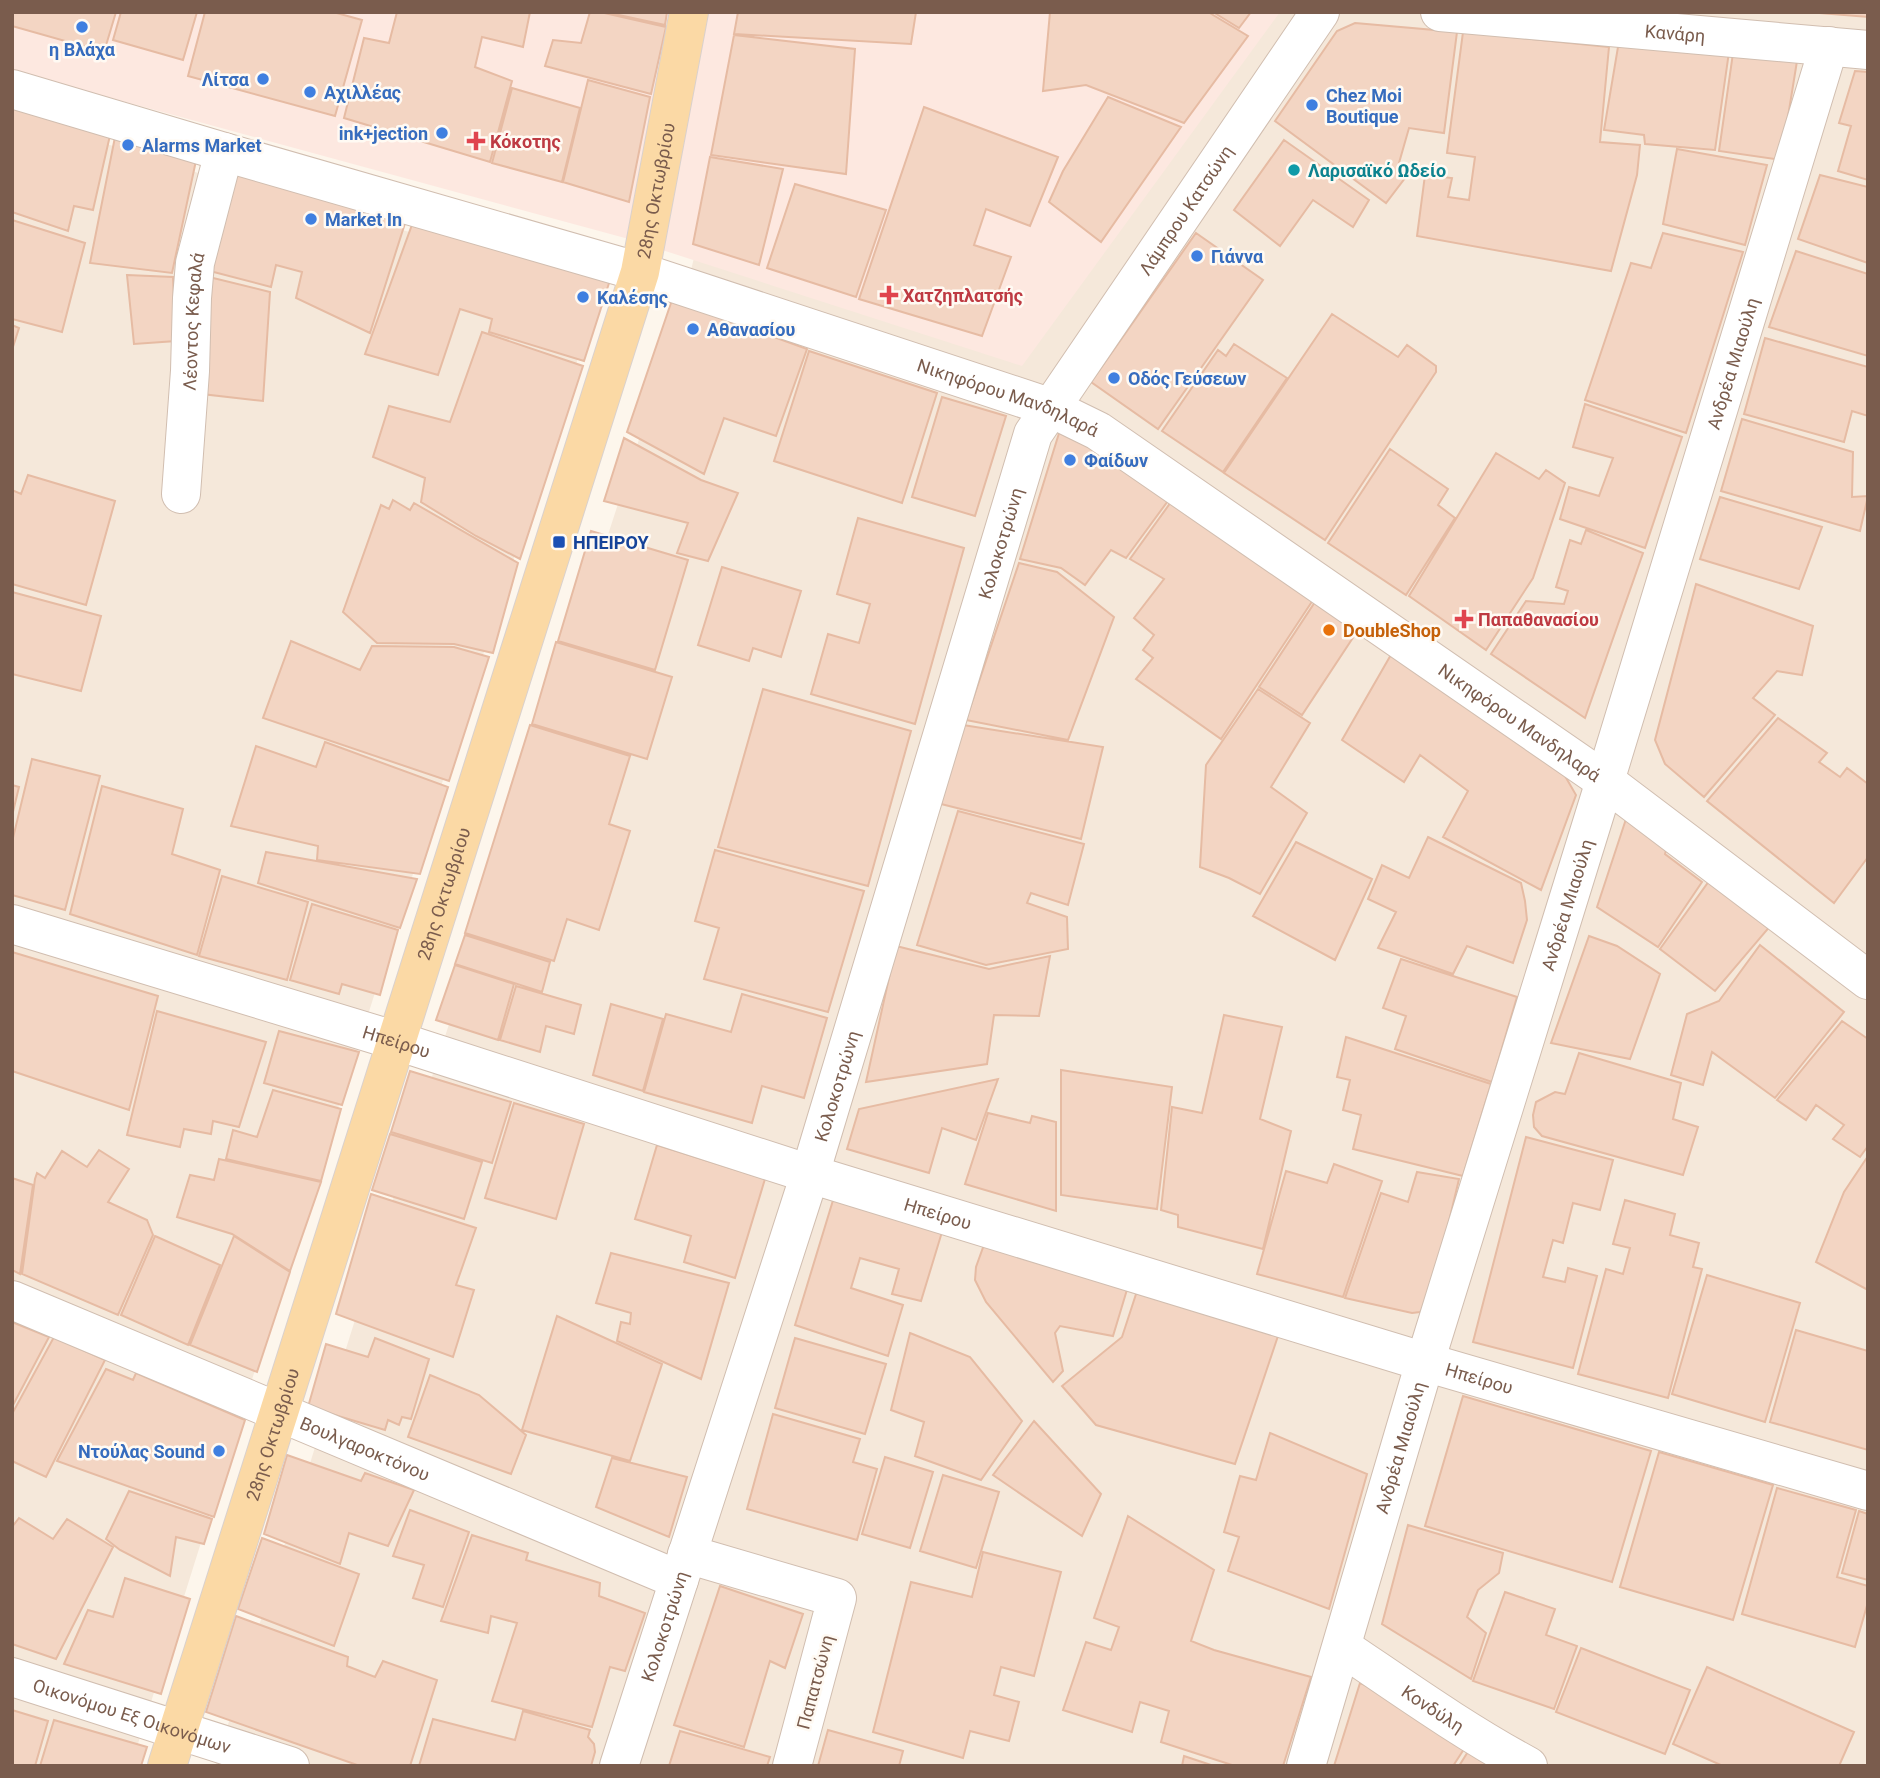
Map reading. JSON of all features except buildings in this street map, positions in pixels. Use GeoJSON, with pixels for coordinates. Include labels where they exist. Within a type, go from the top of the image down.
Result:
{"type":"FeatureCollection","features":[{"type":"Feature","properties":{"kind":"main road","name":"28ης Οκτωβρίου"},"geometry":{"type":"LineString","coordinates":[[173,1748],[640,272],[690,12]]}},
{"type":"Feature","properties":{"kind":"street","name":"Λάμπρου Κατσώνη"},"geometry":{"type":"LineString","coordinates":[[1049,407],[1320,12]]}},
{"type":"Feature","properties":{"kind":"street","name":"Κανάρη"},"geometry":{"type":"LineString","coordinates":[[1440,12],[1868,50]]}},
{"type":"Feature","properties":{"kind":"street","name":"Ανδρέα Μιαούλη"},"geometry":{"type":"LineString","coordinates":[[1306,1766],[1425,1362],[1829,46]]}},
{"type":"Feature","properties":{"kind":"street","name":"Νικηφόρου Μανδηλαρά"},"geometry":{"type":"LineString","coordinates":[[12,89],[640,272],[1049,407],[1098,431],[1605,781],[1868,980]]}},
{"type":"Feature","properties":{"kind":"street","name":"Λέοντος Κεφαλά"},"geometry":{"type":"LineString","coordinates":[[181,494],[195,263],[224,152]]}},
{"type":"Feature","properties":{"kind":"street","name":"Κολοκοτρώνη"},"geometry":{"type":"LineString","coordinates":[[619,1766],[810,1174],[1032,434],[1049,407]]}},
{"type":"Feature","properties":{"kind":"street","name":"Ηπείρου"},"geometry":{"type":"LineString","coordinates":[[12,924],[397,1041],[810,1174],[1425,1362],[1868,1491]]}},
{"type":"Feature","properties":{"kind":"street","name":"Βουλγαροκτόνου"},"geometry":{"type":"LineString","coordinates":[[12,1300],[280,1412],[683,1567],[838,1598]]}},
{"type":"Feature","properties":{"kind":"street","name":"Παπατσώνη"},"geometry":{"type":"LineString","coordinates":[[792,1766],[838,1598]]}},
{"type":"Feature","properties":{"kind":"street","name":"Κονδύλη"},"geometry":{"type":"LineString","coordinates":[[1342,1647],[1429,1706],[1528,1766]]}},
{"type":"Feature","properties":{"kind":"street","name":"Οικονόμου Εξ Οικονόμων"},"geometry":{"type":"LineString","coordinates":[[12,1677],[173,1748],[290,1766]]}},
{"type":"Feature","properties":{"kind":"shaded area"},"geometry":{"type":"Polygon","coordinates":[[[12,12],[1280,12],[1022,366],[625,238],[12,71],[12,12]]]}},
{"type":"Feature","properties":{"kind":"shaded area"},"geometry":{"type":"Polygon","coordinates":[[[740,12],[1868,12],[1868,1766],[215,1766],[414,1132],[681,310],[699,238],[740,12]]]}},
{"type":"Feature","properties":{"kind":"shaded area"},"geometry":{"type":"Polygon","coordinates":[[[12,114],[255,191],[602,283],[286,1271],[131,1766],[12,1766],[12,114]]]}},
{"type":"Feature","properties":{"kind":"place","name":"η Βλάχα"},"geometry":{"type":"Point","coordinates":[82,27]}},
{"type":"Feature","properties":{"kind":"place","name":"Λίτσα"},"geometry":{"type":"Point","coordinates":[263,79]}},
{"type":"Feature","properties":{"kind":"place","name":"Αχιλλέας"},"geometry":{"type":"Point","coordinates":[310,92]}},
{"type":"Feature","properties":{"kind":"place","name":"Chez Moi Boutique"},"geometry":{"type":"Point","coordinates":[1312,105]}},
{"type":"Feature","properties":{"kind":"place","name":"ink+jection"},"geometry":{"type":"Point","coordinates":[442,133]}},
{"type":"Feature","properties":{"kind":"place","name":"Κόκοτης"},"geometry":{"type":"Point","coordinates":[476,141]}},
{"type":"Feature","properties":{"kind":"place","name":"Alarms Market"},"geometry":{"type":"Point","coordinates":[128,145]}},
{"type":"Feature","properties":{"kind":"place","name":"Λαρισαϊκό Ωδείο"},"geometry":{"type":"Point","coordinates":[1294,170]}},
{"type":"Feature","properties":{"kind":"place","name":"Market In"},"geometry":{"type":"Point","coordinates":[311,219]}},
{"type":"Feature","properties":{"kind":"place","name":"Γιάννα"},"geometry":{"type":"Point","coordinates":[1197,256]}},
{"type":"Feature","properties":{"kind":"place","name":"Χατζηπλατσής"},"geometry":{"type":"Point","coordinates":[889,295]}},
{"type":"Feature","properties":{"kind":"place","name":"Καλέσης"},"geometry":{"type":"Point","coordinates":[583,297]}},
{"type":"Feature","properties":{"kind":"place","name":"Αθανασίου"},"geometry":{"type":"Point","coordinates":[693,329]}},
{"type":"Feature","properties":{"kind":"place","name":"Οδός Γεύσεων"},"geometry":{"type":"Point","coordinates":[1114,378]}},
{"type":"Feature","properties":{"kind":"place","name":"Φαίδων"},"geometry":{"type":"Point","coordinates":[1070,460]}},
{"type":"Feature","properties":{"kind":"place","name":"ΗΠΕΙΡΟΥ"},"geometry":{"type":"Point","coordinates":[559,542]}},
{"type":"Feature","properties":{"kind":"place","name":"Παπαθανασίου"},"geometry":{"type":"Point","coordinates":[1464,619]}},
{"type":"Feature","properties":{"kind":"place","name":"DoubleShop"},"geometry":{"type":"Point","coordinates":[1329,630]}},
{"type":"Feature","properties":{"kind":"place","name":"Ντούλας Sound"},"geometry":{"type":"Point","coordinates":[219,1451]}}]}
